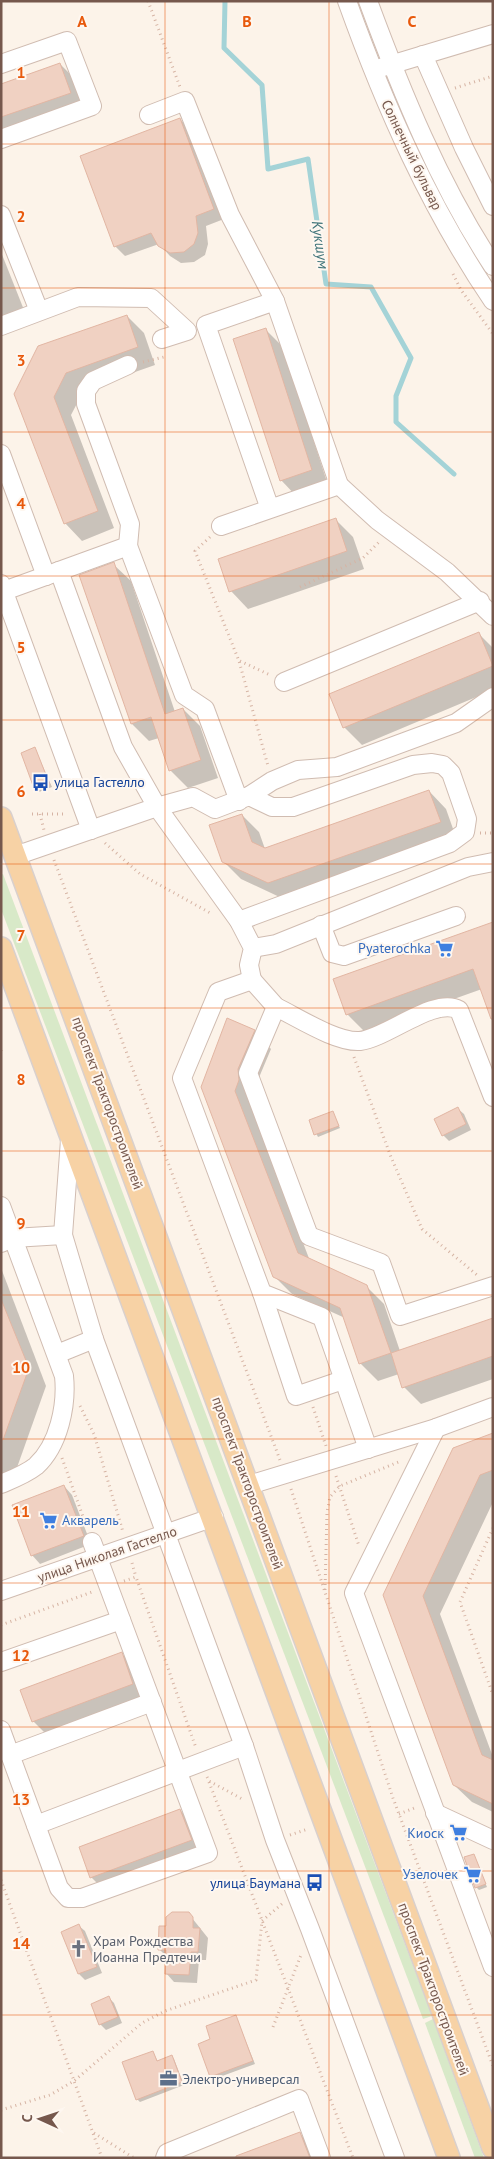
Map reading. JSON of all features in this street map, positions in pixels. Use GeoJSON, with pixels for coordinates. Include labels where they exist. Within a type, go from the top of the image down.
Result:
{"type":"FeatureCollection","features":[{"type":"Feature","properties":{"kind":"main road","name":"проспект Тракторостроителей"},"geometry":{"type":"LineString","coordinates":[[1,818],[8,859],[249,1485],[493,2148]]}},
{"type":"Feature","properties":{"kind":"main road"},"geometry":{"type":"LineString","coordinates":[[2,952],[214,1517],[449,2158]]}},
{"type":"Feature","properties":{"kind":"street","name":"Солнечный бульвар"},"geometry":{"type":"LineString","coordinates":[[347,1],[372,70],[430,196],[462,254],[493,301]]}},
{"type":"Feature","properties":{"kind":"street","name":"Солнечный бульвар"},"geometry":{"type":"LineString","coordinates":[[368,1],[391,64],[419,130],[446,184],[493,266]]}},
{"type":"Feature","properties":{"kind":"street"},"geometry":{"type":"LineString","coordinates":[[372,70],[493,34]]}},
{"type":"Feature","properties":{"kind":"street"},"geometry":{"type":"LineString","coordinates":[[1,64],[67,41],[92,106],[1,138]]}},
{"type":"Feature","properties":{"kind":"street"},"geometry":{"type":"LineString","coordinates":[[424,55],[439,94],[493,206]]}},
{"type":"Feature","properties":{"kind":"street"},"geometry":{"type":"LineString","coordinates":[[149,115],[185,100],[230,215],[275,301],[339,485],[391,530],[447,572],[480,601],[493,616]]}},
{"type":"Feature","properties":{"kind":"street"},"geometry":{"type":"LineString","coordinates":[[1,215],[39,311]]}},
{"type":"Feature","properties":{"kind":"street"},"geometry":{"type":"LineString","coordinates":[[1,326],[78,297],[151,298],[187,331],[162,340]]}},
{"type":"Feature","properties":{"kind":"street"},"geometry":{"type":"LineString","coordinates":[[270,509],[206,325],[275,301]]}},
{"type":"Feature","properties":{"kind":"street"},"geometry":{"type":"LineString","coordinates":[[128,365],[93,381],[86,391],[86,404],[130,524],[128,546],[184,695],[205,709],[244,798],[272,807],[293,807],[413,765],[432,763],[443,765],[451,774],[467,819],[465,832],[450,843],[239,921]]}},
{"type":"Feature","properties":{"kind":"street"},"geometry":{"type":"LineString","coordinates":[[1,454],[123,746],[157,807],[239,921],[253,948],[249,966],[252,980],[276,1006],[345,1040],[360,1041],[375,1037],[440,1007],[452,1006],[459,1010],[493,1097]]}},
{"type":"Feature","properties":{"kind":"street"},"geometry":{"type":"LineString","coordinates":[[221,526],[339,485]]}},
{"type":"Feature","properties":{"kind":"street"},"geometry":{"type":"LineString","coordinates":[[89,822],[3,587],[52,574],[128,546]]}},
{"type":"Feature","properties":{"kind":"street"},"geometry":{"type":"LineString","coordinates":[[284,682],[480,601]]}},
{"type":"Feature","properties":{"kind":"street"},"geometry":{"type":"LineString","coordinates":[[8,859],[49,845],[89,822],[193,797],[216,809],[244,798],[272,781],[298,770],[337,767],[456,723],[493,697]]}},
{"type":"Feature","properties":{"kind":"street"},"geometry":{"type":"LineString","coordinates":[[253,948],[276,944],[468,867],[493,862]]}},
{"type":"Feature","properties":{"kind":"street"},"geometry":{"type":"LineString","coordinates":[[321,925],[332,953],[344,956],[456,916]]}},
{"type":"Feature","properties":{"kind":"street"},"geometry":{"type":"LineString","coordinates":[[252,980],[218,992],[182,1078],[262,1293],[296,1396],[343,1380]]}},
{"type":"Feature","properties":{"kind":"street"},"geometry":{"type":"LineString","coordinates":[[276,1006],[248,1073],[309,1236],[381,1263],[400,1316],[491,1287]]}},
{"type":"Feature","properties":{"kind":"street"},"geometry":{"type":"LineString","coordinates":[[70,1137],[63,1235],[94,1339],[244,1746],[275,1840],[395,2158]]}},
{"type":"Feature","properties":{"kind":"street"},"geometry":{"type":"LineString","coordinates":[[1,1206],[7,1241],[57,1354],[64,1376],[66,1392],[64,1408],[55,1438],[37,1465],[18,1477],[1,1484]]}},
{"type":"Feature","properties":{"kind":"street"},"geometry":{"type":"LineString","coordinates":[[7,1241],[63,1235]]}},
{"type":"Feature","properties":{"kind":"street"},"geometry":{"type":"LineString","coordinates":[[262,1293],[322,1317],[368,1449]]}},
{"type":"Feature","properties":{"kind":"street"},"geometry":{"type":"LineString","coordinates":[[57,1354],[94,1339]]}},
{"type":"Feature","properties":{"kind":"street"},"geometry":{"type":"LineString","coordinates":[[249,1485],[436,1428],[493,1407]]}},
{"type":"Feature","properties":{"kind":"street"},"geometry":{"type":"LineString","coordinates":[[436,1428],[354,1593],[428,1809],[493,1967]]}},
{"type":"Feature","properties":{"kind":"street","name":"улица Николая Гастелло"},"geometry":{"type":"LineString","coordinates":[[1,1591],[95,1550],[166,1533],[214,1517]]}},
{"type":"Feature","properties":{"kind":"street"},"geometry":{"type":"LineString","coordinates":[[1,1730],[59,1888],[68,1898],[82,1898],[208,1853],[95,1550]]}},
{"type":"Feature","properties":{"kind":"street"},"geometry":{"type":"LineString","coordinates":[[1,1662],[121,1620]]}},
{"type":"Feature","properties":{"kind":"street"},"geometry":{"type":"LineString","coordinates":[[10,1755],[152,1702]]}},
{"type":"Feature","properties":{"kind":"street"},"geometry":{"type":"LineString","coordinates":[[36,1825],[244,1746]]}},
{"type":"Feature","properties":{"kind":"street"},"geometry":{"type":"LineString","coordinates":[[428,1809],[493,1840]]}},
{"type":"Feature","properties":{"kind":"street"},"geometry":{"type":"LineString","coordinates":[[165,2158],[167,2154],[299,2100],[321,2158]]}},
{"type":"Feature","properties":{"kind":"path"},"geometry":{"type":"LineString","coordinates":[[148,1],[186,104]]}},
{"type":"Feature","properties":{"kind":"path"},"geometry":{"type":"LineString","coordinates":[[439,94],[493,76]]}},
{"type":"Feature","properties":{"kind":"path"},"geometry":{"type":"LineString","coordinates":[[221,526],[195,551],[239,661],[272,781]]}},
{"type":"Feature","properties":{"kind":"path"},"geometry":{"type":"LineString","coordinates":[[300,587],[363,558],[391,530]]}},
{"type":"Feature","properties":{"kind":"path"},"geometry":{"type":"LineString","coordinates":[[239,661],[284,682]]}},
{"type":"Feature","properties":{"kind":"path"},"geometry":{"type":"LineString","coordinates":[[32,814],[89,822],[140,874],[218,917],[239,921]]}},
{"type":"Feature","properties":{"kind":"path"},"geometry":{"type":"LineString","coordinates":[[40,814],[49,845],[286,1474],[399,1814],[493,2066]]}},
{"type":"Feature","properties":{"kind":"path"},"geometry":{"type":"LineString","coordinates":[[345,1040],[356,1060],[391,1157],[422,1229],[458,1257],[491,1287]]}},
{"type":"Feature","properties":{"kind":"path"},"geometry":{"type":"LineString","coordinates":[[66,1392],[78,1401],[94,1434],[123,1533]]}},
{"type":"Feature","properties":{"kind":"path"},"geometry":{"type":"LineString","coordinates":[[308,1392],[367,1568]]}},
{"type":"Feature","properties":{"kind":"path"},"geometry":{"type":"LineString","coordinates":[[55,1438],[95,1550]]}},
{"type":"Feature","properties":{"kind":"path"},"geometry":{"type":"LineString","coordinates":[[325,1592],[327,1512],[330,1497],[340,1486],[425,1450]]}},
{"type":"Feature","properties":{"kind":"path"},"geometry":{"type":"LineString","coordinates":[[493,1528],[460,1602],[493,1696]]}},
{"type":"Feature","properties":{"kind":"path"},"geometry":{"type":"LineString","coordinates":[[132,1562],[136,1577]]}},
{"type":"Feature","properties":{"kind":"path"},"geometry":{"type":"LineString","coordinates":[[209,1781],[353,2158]]}},
{"type":"Feature","properties":{"kind":"path"},"geometry":{"type":"LineString","coordinates":[[399,1814],[428,1809]]}},
{"type":"Feature","properties":{"kind":"path"},"geometry":{"type":"LineString","coordinates":[[1,1880],[102,2158]]}},
{"type":"Feature","properties":{"kind":"path"},"geometry":{"type":"LineString","coordinates":[[1,2110],[50,2095],[74,2081],[142,2023],[165,2011],[256,1980],[262,1921],[295,1891]]}},
{"type":"Feature","properties":{"kind":"path"},"geometry":{"type":"LineString","coordinates":[[273,2027],[310,1929]]}},
{"type":"Feature","properties":{"kind":"path"},"geometry":{"type":"LineString","coordinates":[[93,2133],[134,2158]]}},
{"type":"Feature","properties":{"kind":"green space"},"geometry":{"type":"Polygon","coordinates":[[[3,874],[432,2016],[423,2019],[1,909],[1,875],[3,874]]]}},
{"type":"Feature","properties":{"kind":"green space"},"geometry":{"type":"Polygon","coordinates":[[[433,2019],[484,2158],[475,2158],[425,2023],[433,2019]]]}},
{"type":"Feature","properties":{"kind":"building"},"geometry":{"type":"Polygon","coordinates":[[[60,63],[71,93],[1,117],[1,84],[60,63]]]}},
{"type":"Feature","properties":{"kind":"building"},"geometry":{"type":"Polygon","coordinates":[[[180,118],[214,209],[196,216],[198,233],[194,244],[184,252],[170,253],[158,246],[151,233],[114,247],[80,156],[180,118]]]}},
{"type":"Feature","properties":{"kind":"building"},"geometry":{"type":"Polygon","coordinates":[[[127,315],[138,347],[66,373],[54,397],[98,511],[64,524],[14,394],[38,346],[127,315]]]}},
{"type":"Feature","properties":{"kind":"building"},"geometry":{"type":"Polygon","coordinates":[[[266,328],[312,470],[280,481],[233,339],[266,328]]]}},
{"type":"Feature","properties":{"kind":"building"},"geometry":{"type":"Polygon","coordinates":[[[336,518],[347,551],[229,592],[218,559],[336,518]]]}},
{"type":"Feature","properties":{"kind":"building"},"geometry":{"type":"Polygon","coordinates":[[[114,562],[165,714],[183,708],[201,760],[169,771],[151,717],[131,724],[79,575],[114,562]]]}},
{"type":"Feature","properties":{"kind":"building"},"geometry":{"type":"Polygon","coordinates":[[[479,632],[493,666],[343,728],[329,694],[479,632]]]}},
{"type":"Feature","properties":{"kind":"building"},"geometry":{"type":"Polygon","coordinates":[[[35,747],[50,785],[35,791],[21,753],[35,747]]]}},
{"type":"Feature","properties":{"kind":"building"},"geometry":{"type":"Polygon","coordinates":[[[429,790],[441,822],[268,883],[222,862],[209,825],[242,814],[252,842],[265,848],[429,790]]]}},
{"type":"Feature","properties":{"kind":"building"},"geometry":{"type":"Polygon","coordinates":[[[493,922],[493,1019],[491,1019],[473,969],[346,1015],[333,979],[493,922]]]}},
{"type":"Feature","properties":{"kind":"building"},"geometry":{"type":"Polygon","coordinates":[[[227,1018],[255,1030],[238,1069],[239,1080],[235,1091],[298,1253],[367,1285],[391,1353],[359,1364],[340,1308],[273,1277],[201,1087],[227,1018]]]}},
{"type":"Feature","properties":{"kind":"building"},"geometry":{"type":"Polygon","coordinates":[[[458,1107],[466,1124],[442,1136],[434,1119],[458,1107]]]}},
{"type":"Feature","properties":{"kind":"building"},"geometry":{"type":"Polygon","coordinates":[[[333,1111],[339,1126],[314,1135],[309,1120],[333,1111]]]}},
{"type":"Feature","properties":{"kind":"building"},"geometry":{"type":"Polygon","coordinates":[[[1,1299],[29,1368],[3,1440],[1,1440],[1,1299]]]}},
{"type":"Feature","properties":{"kind":"building"},"geometry":{"type":"Polygon","coordinates":[[[493,1318],[493,1356],[402,1388],[391,1353],[493,1318]]]}},
{"type":"Feature","properties":{"kind":"building"},"geometry":{"type":"Polygon","coordinates":[[[493,1433],[493,1470],[480,1475],[423,1596],[482,1755],[493,1760],[493,1804],[453,1785],[383,1595],[453,1448],[493,1433]]]}},
{"type":"Feature","properties":{"kind":"building","name":"Акварель"},"geometry":{"type":"Polygon","coordinates":[[[64,1485],[84,1536],[31,1556],[12,1505],[64,1485]]]}},
{"type":"Feature","properties":{"kind":"building"},"geometry":{"type":"Polygon","coordinates":[[[122,1652],[133,1684],[32,1722],[20,1690],[122,1652]]]}},
{"type":"Feature","properties":{"kind":"building"},"geometry":{"type":"Polygon","coordinates":[[[180,1809],[192,1840],[90,1878],[79,1847],[180,1809]]]}},
{"type":"Feature","properties":{"kind":"building","name":"Узелочек"},"geometry":{"type":"Polygon","coordinates":[[[474,1854],[486,1884],[475,1888],[464,1857],[474,1854]]]}},
{"type":"Feature","properties":{"kind":"building"},"geometry":{"type":"Polygon","coordinates":[[[172,1912],[189,1912],[193,1917],[193,1928],[200,1928],[198,1952],[191,1952],[189,1975],[165,1974],[166,1950],[158,1950],[159,1926],[166,1926],[166,1917],[172,1912]]]}},
{"type":"Feature","properties":{"kind":"building","name":"Храм Рождества Иоанна Предтечи"},"geometry":{"type":"Polygon","coordinates":[[[79,1924],[97,1967],[78,1974],[61,1932],[79,1924]]]}},
{"type":"Feature","properties":{"kind":"building"},"geometry":{"type":"Polygon","coordinates":[[[109,1996],[118,2017],[99,2025],[91,2004],[109,1996]]]}},
{"type":"Feature","properties":{"kind":"building"},"geometry":{"type":"Polygon","coordinates":[[[236,2015],[253,2061],[210,2077],[198,2044],[210,2039],[206,2026],[236,2015]]]}},
{"type":"Feature","properties":{"kind":"building"},"geometry":{"type":"Polygon","coordinates":[[[153,2051],[157,2061],[172,2055],[182,2082],[136,2100],[122,2062],[153,2051]]]}},
{"type":"Feature","properties":{"kind":"building"},"geometry":{"type":"Polygon","coordinates":[[[300,2132],[310,2158],[236,2158],[236,2156],[300,2132]]]}},
{"type":"Feature","properties":{"kind":"waterway","name":"Кукшум"},"geometry":{"type":"LineString","coordinates":[[225,1],[224,48],[262,85],[268,169],[308,159],[326,284],[371,287],[411,358],[396,396],[396,422],[454,474]]}},
{"type":"Feature","properties":{"kind":"place","name":"улица Гастелло"},"geometry":{"type":"Point","coordinates":[40,782]}},
{"type":"Feature","properties":{"kind":"place","name":"Pyaterochka"},"geometry":{"type":"Point","coordinates":[445,948]}},
{"type":"Feature","properties":{"kind":"place","name":"Акварель"},"geometry":{"type":"Point","coordinates":[48,1520]}},
{"type":"Feature","properties":{"kind":"place","name":"Киоск"},"geometry":{"type":"Point","coordinates":[458,1833]}},
{"type":"Feature","properties":{"kind":"place","name":"Узелочек"},"geometry":{"type":"Point","coordinates":[472,1874]}},
{"type":"Feature","properties":{"kind":"place","name":"улица Баумана"},"geometry":{"type":"Point","coordinates":[315,1883]}},
{"type":"Feature","properties":{"kind":"place","name":"Храм Рождества Иоанна Предтечи"},"geometry":{"type":"Point","coordinates":[79,1949]}},
{"type":"Feature","properties":{"kind":"place","name":"Электро-универсал"},"geometry":{"type":"Point","coordinates":[168,2079]}}]}
